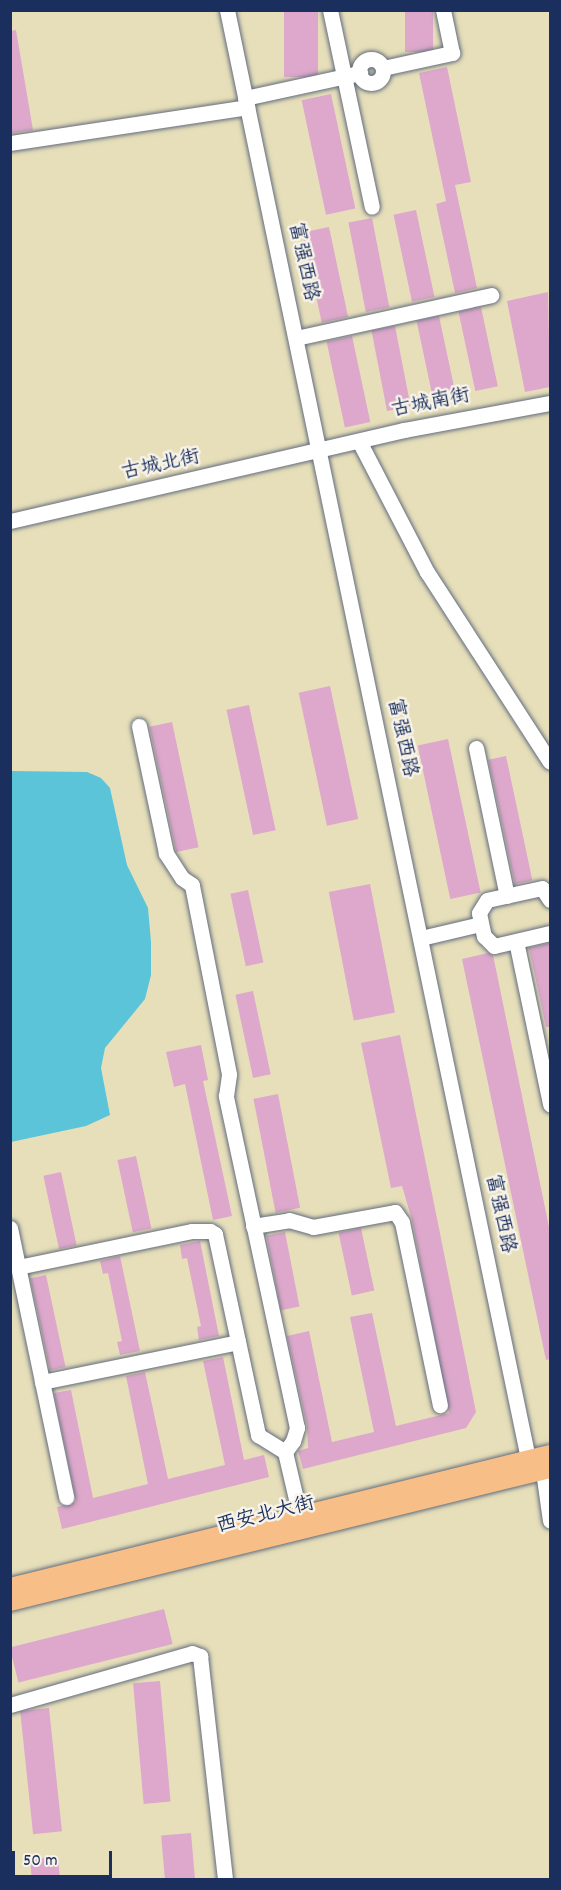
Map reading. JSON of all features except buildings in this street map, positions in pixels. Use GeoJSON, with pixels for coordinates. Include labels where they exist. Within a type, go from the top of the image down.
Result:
{"type":"FeatureCollection","features":[{"type":"Feature","properties":{"kind":"main road"},"geometry":{"type":"LineString","coordinates":[[539,1468],[550,1454]]}},
{"type":"Feature","properties":{"kind":"main road","name":"西安北大街"},"geometry":{"type":"LineString","coordinates":[[10,1587],[300,1516],[539,1468]]}},
{"type":"Feature","properties":{"kind":"main road","name":"西安北大街"},"geometry":{"type":"LineString","coordinates":[[10,1602],[539,1468]]}},
{"type":"Feature","properties":{"kind":"street","name":"富强西路"},"geometry":{"type":"LineString","coordinates":[[227,10],[421,938],[550,1521]]}},
{"type":"Feature","properties":{"kind":"street"},"geometry":{"type":"LineString","coordinates":[[330,10],[372,207]]}},
{"type":"Feature","properties":{"kind":"street"},"geometry":{"type":"LineString","coordinates":[[10,143],[246,102],[360,73],[362,63],[370,58],[379,61],[383,68],[452,53],[443,10]]}},
{"type":"Feature","properties":{"kind":"street"},"geometry":{"type":"LineString","coordinates":[[296,338],[491,295]]}},
{"type":"Feature","properties":{"kind":"street","name":"古城南街"},"geometry":{"type":"LineString","coordinates":[[320,450],[550,403]]}},
{"type":"Feature","properties":{"kind":"street"},"geometry":{"type":"LineString","coordinates":[[358,441],[427,572],[550,762]]}},
{"type":"Feature","properties":{"kind":"street","name":"古城北街"},"geometry":{"type":"LineString","coordinates":[[10,521],[320,450]]}},
{"type":"Feature","properties":{"kind":"street"},"geometry":{"type":"LineString","coordinates":[[139,726],[166,853],[182,878],[192,885],[229,1074],[226,1096],[297,1428],[285,1452],[300,1516]]}},
{"type":"Feature","properties":{"kind":"street"},"geometry":{"type":"LineString","coordinates":[[476,748],[507,896]]}},
{"type":"Feature","properties":{"kind":"street"},"geometry":{"type":"LineString","coordinates":[[550,900],[542,888],[487,900],[479,913],[484,936],[494,946],[550,933]]}},
{"type":"Feature","properties":{"kind":"street"},"geometry":{"type":"LineString","coordinates":[[421,938],[480,924]]}},
{"type":"Feature","properties":{"kind":"street"},"geometry":{"type":"LineString","coordinates":[[516,941],[545,1048],[550,1104]]}},
{"type":"Feature","properties":{"kind":"street"},"geometry":{"type":"LineString","coordinates":[[253,1226],[289,1220],[313,1227],[394,1212],[402,1222],[440,1405]]}},
{"type":"Feature","properties":{"kind":"street"},"geometry":{"type":"LineString","coordinates":[[10,1228],[66,1497]]}},
{"type":"Feature","properties":{"kind":"street"},"geometry":{"type":"LineString","coordinates":[[18,1267],[192,1231],[210,1231],[215,1234],[258,1435],[285,1452]]}},
{"type":"Feature","properties":{"kind":"street"},"geometry":{"type":"LineString","coordinates":[[42,1382],[238,1342]]}},
{"type":"Feature","properties":{"kind":"street"},"geometry":{"type":"LineString","coordinates":[[10,1705],[192,1653],[200,1656],[225,1880]]}},
{"type":"Feature","properties":{"kind":"water"},"geometry":{"type":"Polygon","coordinates":[[[11,771],[87,772],[101,778],[110,788],[127,865],[148,908],[151,975],[145,999],[105,1048],[101,1068],[110,1115],[86,1126],[11,1142],[11,771]]]}}]}
